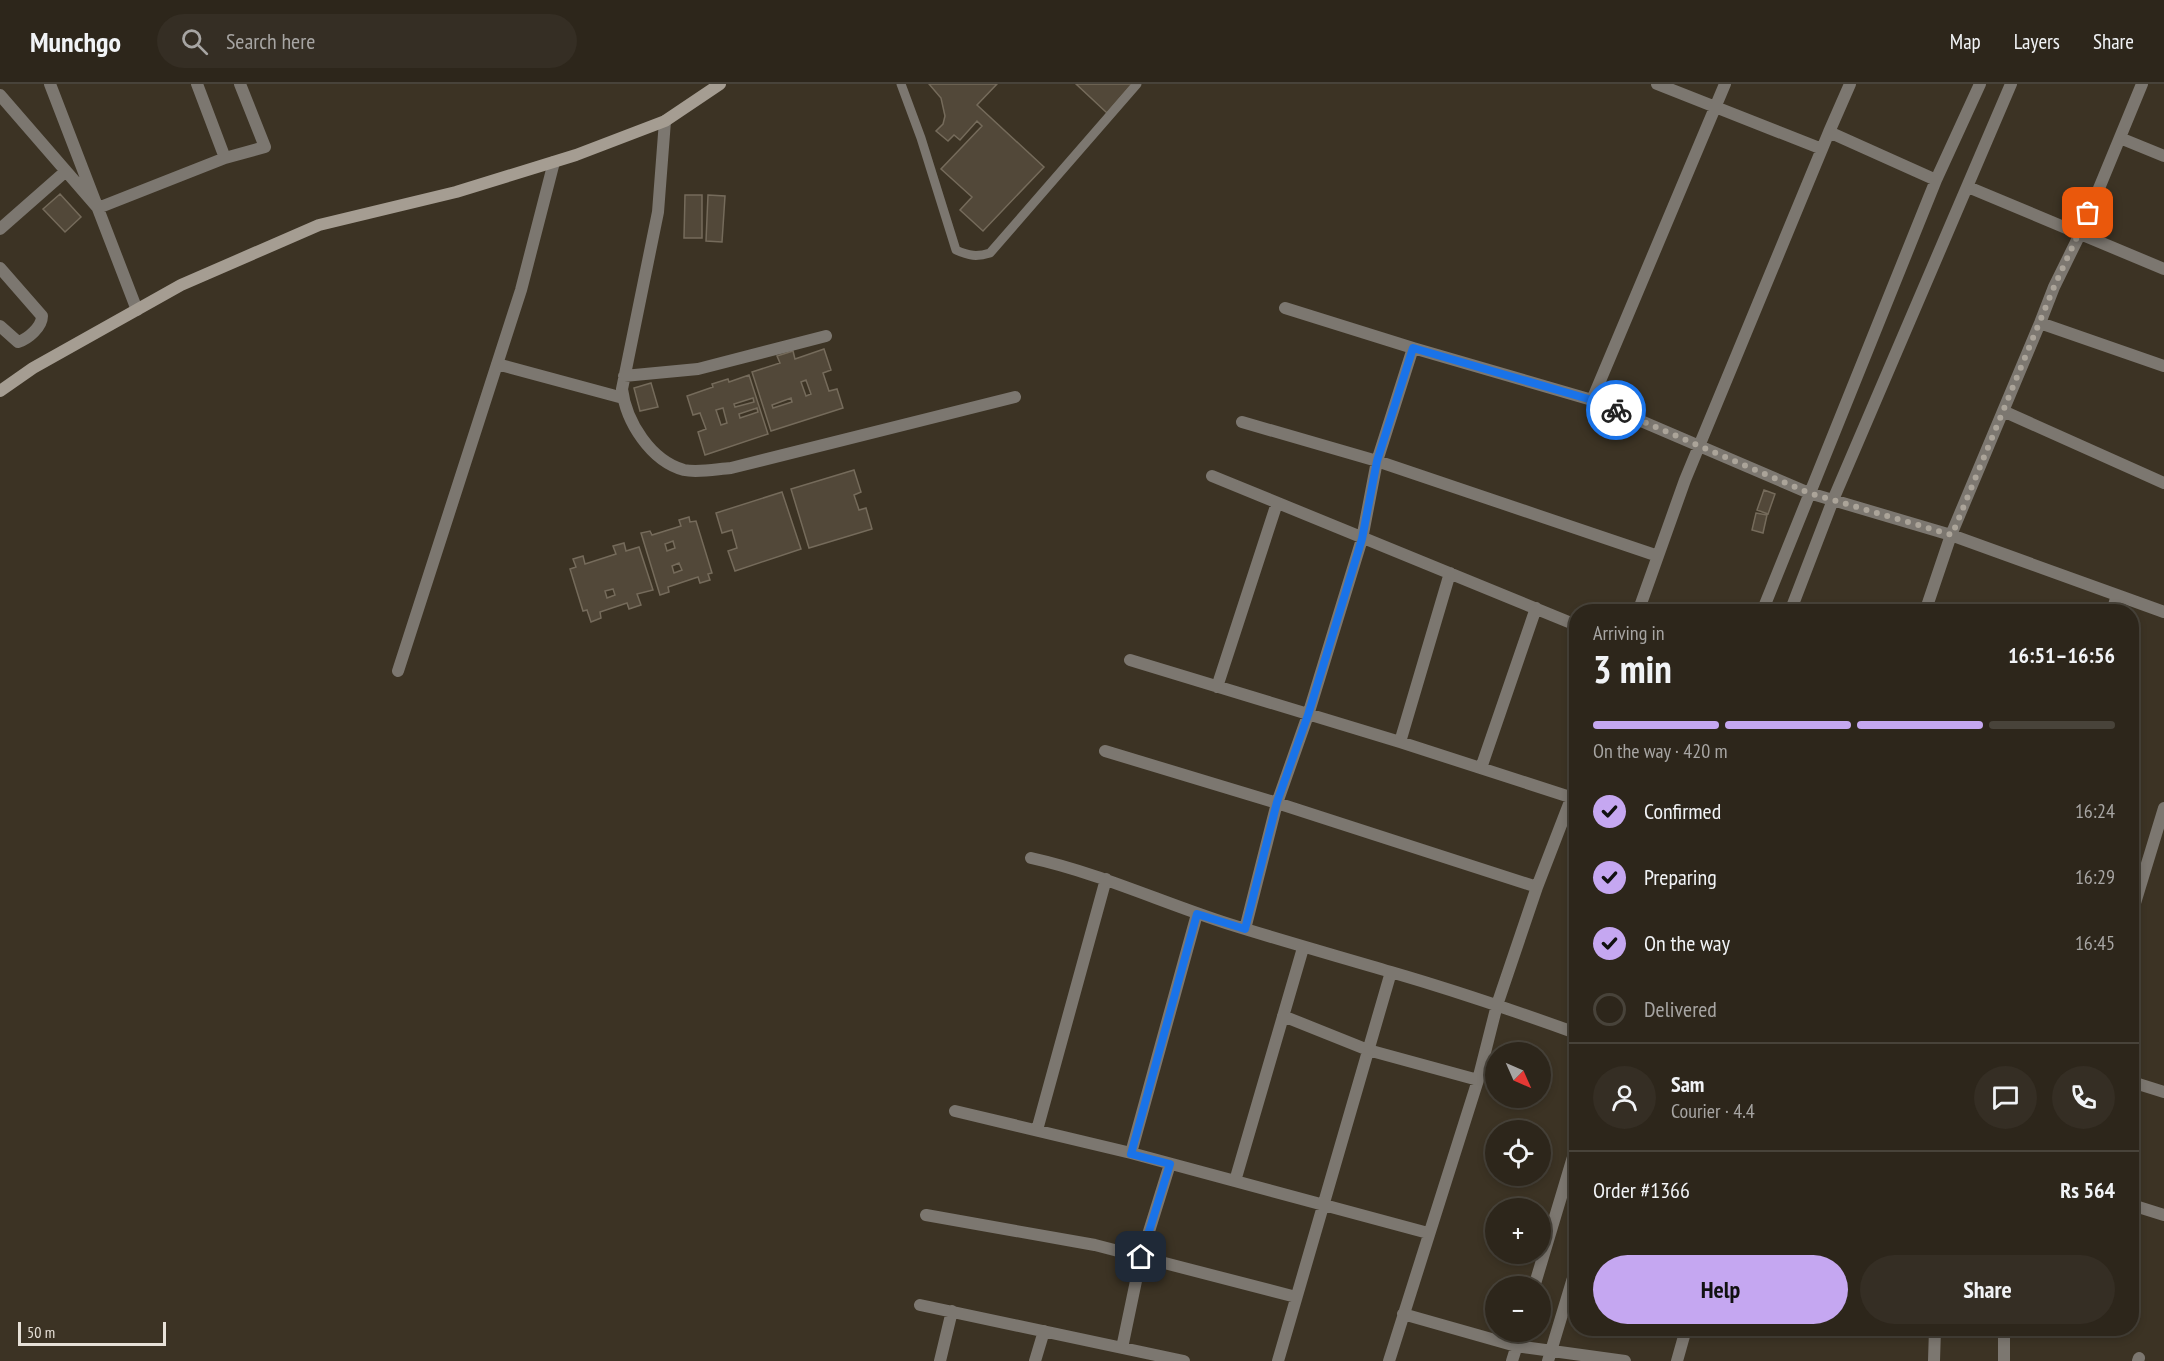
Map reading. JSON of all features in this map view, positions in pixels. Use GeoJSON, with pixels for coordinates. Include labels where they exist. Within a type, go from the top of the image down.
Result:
{"type":"FeatureCollection","features":[{"type":"Feature","properties":{"kind":"street"},"geometry":{"type":"LineString","coordinates":[[50,84],[137,310]]}},
{"type":"Feature","properties":{"kind":"street"},"geometry":{"type":"LineString","coordinates":[[197,84],[225,158]]}},
{"type":"Feature","properties":{"kind":"street"},"geometry":{"type":"LineString","coordinates":[[98,208],[225,158],[265,147],[240,84]]}},
{"type":"Feature","properties":{"kind":"street"},"geometry":{"type":"LineString","coordinates":[[0,391],[33,368],[181,285],[319,225],[456,192],[554,162],[664,121],[720,84]]}},
{"type":"Feature","properties":{"kind":"street"},"geometry":{"type":"LineString","coordinates":[[1658,84],[1822,149]]}},
{"type":"Feature","properties":{"kind":"street"},"geometry":{"type":"LineString","coordinates":[[1592,400],[1725,84]]}},
{"type":"Feature","properties":{"kind":"street"},"geometry":{"type":"LineString","coordinates":[[1641,604],[1700,445],[1850,84]]}},
{"type":"Feature","properties":{"kind":"street"},"geometry":{"type":"LineString","coordinates":[[1765,604],[1936,180],[1980,84]]}},
{"type":"Feature","properties":{"kind":"street"},"geometry":{"type":"LineString","coordinates":[[1793,604],[1833,500],[2011,84]]}},
{"type":"Feature","properties":{"kind":"street"},"geometry":{"type":"LineString","coordinates":[[1928,604],[1952,535],[2054,287],[2080,232],[2142,84]]}},
{"type":"Feature","properties":{"kind":"street"},"geometry":{"type":"LineString","coordinates":[[0,95],[98,208]]}},
{"type":"Feature","properties":{"kind":"street"},"geometry":{"type":"LineString","coordinates":[[664,121],[658,212],[624,376],[623,398],[637,432],[669,465],[687,470],[731,468],[1015,397]]}},
{"type":"Feature","properties":{"kind":"street"},"geometry":{"type":"LineString","coordinates":[[1829,132],[1936,180]]}},
{"type":"Feature","properties":{"kind":"street"},"geometry":{"type":"LineString","coordinates":[[2120,138],[2164,156]]}},
{"type":"Feature","properties":{"kind":"street"},"geometry":{"type":"LineString","coordinates":[[398,671],[521,290],[554,162]]}},
{"type":"Feature","properties":{"kind":"street"},"geometry":{"type":"LineString","coordinates":[[0,229],[66,171]]}},
{"type":"Feature","properties":{"kind":"street"},"geometry":{"type":"LineString","coordinates":[[1968,187],[2164,269]]}},
{"type":"Feature","properties":{"kind":"street"},"geometry":{"type":"LineString","coordinates":[[0,268],[42,316],[41,325],[18,342],[0,326]]}},
{"type":"Feature","properties":{"kind":"street"},"geometry":{"type":"LineString","coordinates":[[1284,308],[1592,400],[1809,493],[1952,535],[2164,612]]}},
{"type":"Feature","properties":{"kind":"street"},"geometry":{"type":"LineString","coordinates":[[2040,323],[2164,366]]}},
{"type":"Feature","properties":{"kind":"street"},"geometry":{"type":"LineString","coordinates":[[624,376],[698,369],[826,336]]}},
{"type":"Feature","properties":{"kind":"street"},"geometry":{"type":"LineString","coordinates":[[1245,929],[1277,802],[1308,715],[1362,539],[1377,461],[1413,348]]}},
{"type":"Feature","properties":{"kind":"street"},"geometry":{"type":"LineString","coordinates":[[497,364],[623,398]]}},
{"type":"Feature","properties":{"kind":"street"},"geometry":{"type":"LineString","coordinates":[[2003,411],[2164,482]]}},
{"type":"Feature","properties":{"kind":"street"},"geometry":{"type":"LineString","coordinates":[[1242,422],[1377,461],[1658,556]]}},
{"type":"Feature","properties":{"kind":"street"},"geometry":{"type":"LineString","coordinates":[[1212,477],[1569,622]]}},
{"type":"Feature","properties":{"kind":"street"},"geometry":{"type":"LineString","coordinates":[[1217,687],[1277,503]]}},
{"type":"Feature","properties":{"kind":"street"},"geometry":{"type":"LineString","coordinates":[[1400,742],[1450,573]]}},
{"type":"Feature","properties":{"kind":"street"},"geometry":{"type":"LineString","coordinates":[[2114,604],[2117,595]]}},
{"type":"Feature","properties":{"kind":"street"},"geometry":{"type":"LineString","coordinates":[[1481,768],[1536,608]]}},
{"type":"Feature","properties":{"kind":"street"},"geometry":{"type":"LineString","coordinates":[[1130,660],[1481,768],[1569,790]]}},
{"type":"Feature","properties":{"kind":"street"},"geometry":{"type":"LineString","coordinates":[[1104,751],[1277,802],[1538,887]]}},
{"type":"Feature","properties":{"kind":"street"},"geometry":{"type":"LineString","coordinates":[[1389,1361],[1478,1080],[1497,1005],[1538,887],[1569,807]]}},
{"type":"Feature","properties":{"kind":"street"},"geometry":{"type":"LineString","coordinates":[[2139,894],[2159,839],[2164,808]]}},
{"type":"Feature","properties":{"kind":"street"},"geometry":{"type":"LineString","coordinates":[[1031,858],[1056,863],[1106,879],[1197,914],[1497,1005],[1569,1031]]}},
{"type":"Feature","properties":{"kind":"street"},"geometry":{"type":"LineString","coordinates":[[1036,1130],[1106,879]]}},
{"type":"Feature","properties":{"kind":"street"},"geometry":{"type":"LineString","coordinates":[[1131,1154],[1197,914]]}},
{"type":"Feature","properties":{"kind":"street"},"geometry":{"type":"LineString","coordinates":[[1235,1181],[1303,948]]}},
{"type":"Feature","properties":{"kind":"street"},"geometry":{"type":"LineString","coordinates":[[1278,1361],[1391,972]]}},
{"type":"Feature","properties":{"kind":"street"},"geometry":{"type":"LineString","coordinates":[[1283,1016],[1368,1050],[1478,1080]]}},
{"type":"Feature","properties":{"kind":"street"},"geometry":{"type":"LineString","coordinates":[[2139,1083],[2163,1088]]}},
{"type":"Feature","properties":{"kind":"street"},"geometry":{"type":"LineString","coordinates":[[955,1111],[1170,1164],[1428,1233]]}},
{"type":"Feature","properties":{"kind":"street"},"geometry":{"type":"LineString","coordinates":[[1122,1348],[1141,1257],[1170,1164]]}},
{"type":"Feature","properties":{"kind":"street"},"geometry":{"type":"LineString","coordinates":[[1537,1276],[1569,1170]]}},
{"type":"Feature","properties":{"kind":"street"},"geometry":{"type":"LineString","coordinates":[[2139,1207],[2164,1215]]}},
{"type":"Feature","properties":{"kind":"street"},"geometry":{"type":"LineString","coordinates":[[926,1215],[1095,1245],[1296,1297]]}},
{"type":"Feature","properties":{"kind":"street"},"geometry":{"type":"LineString","coordinates":[[1550,1356],[1569,1292]]}},
{"type":"Feature","properties":{"kind":"street"},"geometry":{"type":"LineString","coordinates":[[920,1305],[1184,1361]]}},
{"type":"Feature","properties":{"kind":"street"},"geometry":{"type":"LineString","coordinates":[[940,1361],[952,1311]]}},
{"type":"Feature","properties":{"kind":"street"},"geometry":{"type":"LineString","coordinates":[[1403,1314],[1550,1356],[1624,1361]]}},
{"type":"Feature","properties":{"kind":"street"},"geometry":{"type":"LineString","coordinates":[[1035,1361],[1044,1331]]}},
{"type":"Feature","properties":{"kind":"street"},"geometry":{"type":"LineString","coordinates":[[1677,1361],[1684,1336]]}},
{"type":"Feature","properties":{"kind":"street"},"geometry":{"type":"LineString","coordinates":[[1934,1361],[1935,1336]]}},
{"type":"Feature","properties":{"kind":"street"},"geometry":{"type":"LineString","coordinates":[[2004,1336],[2004,1361]]}},
{"type":"Feature","properties":{"kind":"street"},"geometry":{"type":"LineString","coordinates":[[1512,1361],[1517,1342]]}},
{"type":"Feature","properties":{"kind":"lane"},"geometry":{"type":"LineString","coordinates":[[902,84],[956,250],[967,256],[978,257],[990,253],[1137,84]]}},
{"type":"Feature","properties":{"kind":"building"},"geometry":{"type":"Polygon","coordinates":[[[929,84],[997,84],[977,105],[1044,167],[983,231],[960,210],[972,197],[941,169],[982,126],[977,121],[960,140],[954,135],[948,141],[936,131],[943,124],[945,116],[941,98],[929,84]]]}},
{"type":"Feature","properties":{"kind":"building"},"geometry":{"type":"Polygon","coordinates":[[[1076,84],[1132,84],[1107,113],[1076,84]]]}},
{"type":"Feature","properties":{"kind":"building"},"geometry":{"type":"Polygon","coordinates":[[[60,194],[81,217],[65,232],[43,209],[60,194]]]}},
{"type":"Feature","properties":{"kind":"building"},"geometry":{"type":"Polygon","coordinates":[[[685,195],[702,195],[702,238],[684,238],[685,195]]]}},
{"type":"Feature","properties":{"kind":"building"},"geometry":{"type":"Polygon","coordinates":[[[708,195],[725,196],[722,242],[706,241],[708,195]]]}},
{"type":"Feature","properties":{"kind":"building"},"geometry":{"type":"Polygon","coordinates":[[[824,349],[831,370],[823,373],[829,391],[837,389],[843,408],[771,431],[752,372],[780,363],[777,356],[793,351],[795,359],[824,349]],[[806,380],[801,382],[806,396],[811,394],[806,380]],[[791,398],[772,405],[773,408],[792,402],[791,398]]]}},
{"type":"Feature","properties":{"kind":"building"},"geometry":{"type":"Polygon","coordinates":[[[749,375],[768,434],[705,455],[698,432],[706,429],[700,413],[693,415],[687,396],[713,387],[712,384],[728,379],[729,382],[749,375]],[[753,398],[734,404],[735,407],[754,402],[753,398]],[[723,408],[716,410],[721,425],[727,423],[723,408]],[[757,408],[739,414],[740,418],[758,412],[757,408]]]}},
{"type":"Feature","properties":{"kind":"building"},"geometry":{"type":"Polygon","coordinates":[[[651,383],[658,407],[640,411],[634,388],[651,383]]]}},
{"type":"Feature","properties":{"kind":"building"},"geometry":{"type":"Polygon","coordinates":[[[854,470],[861,492],[854,495],[859,510],[866,508],[872,529],[809,548],[791,489],[854,470]]]}},
{"type":"Feature","properties":{"kind":"building"},"geometry":{"type":"Polygon","coordinates":[[[1764,490],[1775,494],[1768,514],[1757,510],[1764,490]]]}},
{"type":"Feature","properties":{"kind":"building"},"geometry":{"type":"Polygon","coordinates":[[[782,492],[801,549],[735,571],[728,551],[737,548],[732,530],[722,533],[716,513],[782,492]]]}},
{"type":"Feature","properties":{"kind":"building"},"geometry":{"type":"Polygon","coordinates":[[[1756,513],[1767,515],[1763,533],[1752,530],[1756,513]]]}},
{"type":"Feature","properties":{"kind":"building"},"geometry":{"type":"Polygon","coordinates":[[[689,517],[690,522],[696,521],[712,573],[708,574],[710,580],[700,583],[698,577],[668,587],[669,592],[660,595],[641,533],[650,531],[652,535],[681,526],[679,520],[689,517]],[[673,541],[665,544],[667,551],[675,548],[673,541]],[[679,563],[672,566],[674,573],[682,570],[679,563]]]}},
{"type":"Feature","properties":{"kind":"building"},"geometry":{"type":"Polygon","coordinates":[[[624,543],[626,551],[639,547],[653,590],[637,594],[641,605],[629,609],[627,603],[600,612],[601,618],[591,622],[587,610],[583,611],[570,569],[576,567],[573,559],[583,556],[585,564],[616,554],[613,546],[624,543]],[[613,589],[605,591],[607,598],[615,595],[613,589]]]}},
{"type":"Feature","properties":{"kind":"way so far"},"geometry":{"type":"LineString","coordinates":[[1616,410],[1809,493],[1952,535],[2054,287],[2088,213]]}},
{"type":"Feature","properties":{"kind":"route"},"geometry":{"type":"LineString","coordinates":[[1141,1257],[1170,1164],[1131,1154],[1197,914],[1245,929],[1277,802],[1308,715],[1362,539],[1377,461],[1413,348],[1592,400],[1616,410]]}}]}
